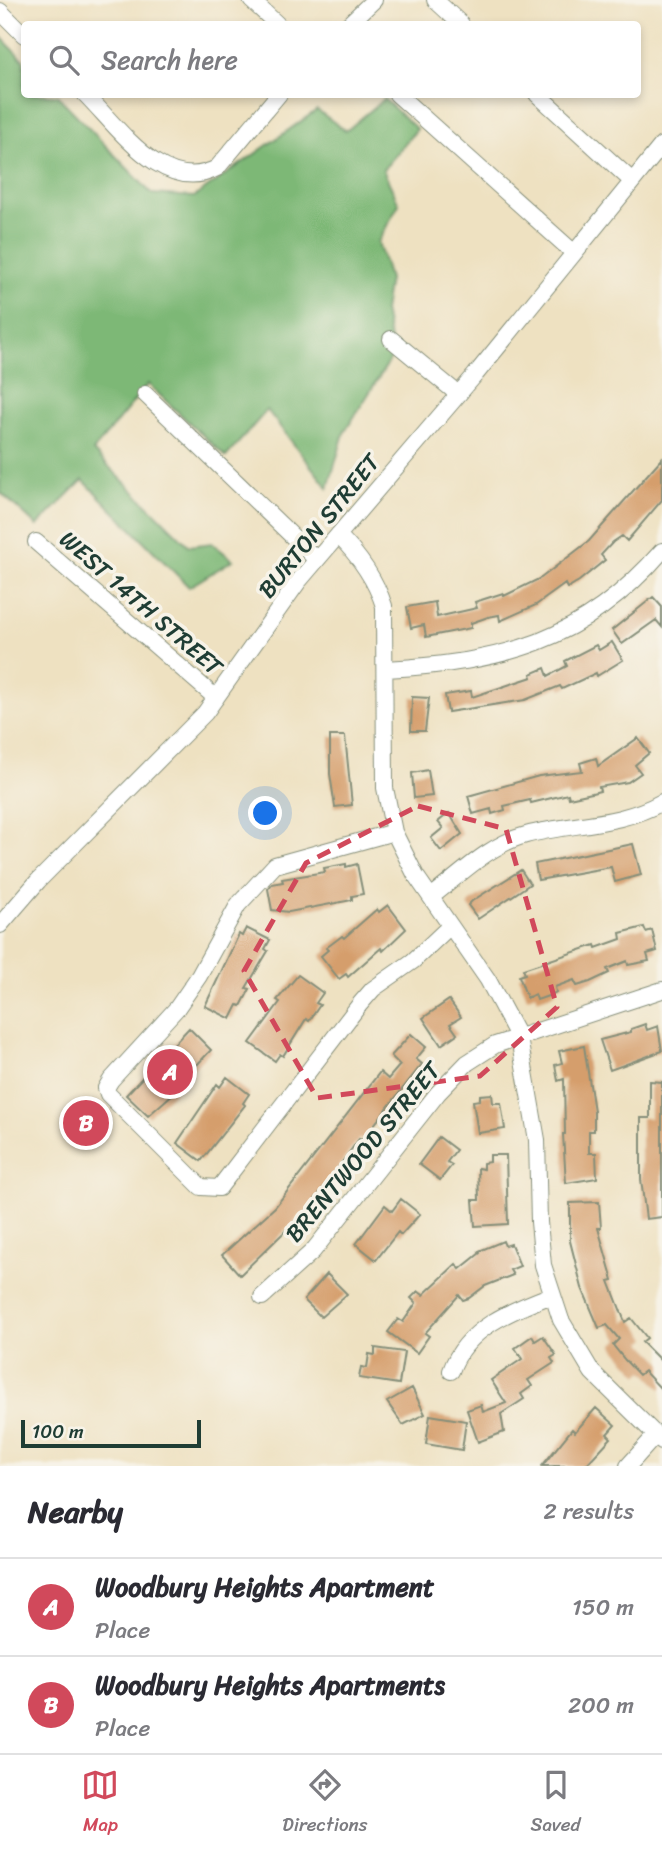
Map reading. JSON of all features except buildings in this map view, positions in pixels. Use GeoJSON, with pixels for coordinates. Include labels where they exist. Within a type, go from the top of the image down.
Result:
{"type":"FeatureCollection","features":[{"type":"Feature","properties":{"kind":"street"},"geometry":{"type":"LineString","coordinates":[[251,0],[274,21]]}},
{"type":"Feature","properties":{"kind":"street"},"geometry":{"type":"LineString","coordinates":[[352,21],[374,0]]}},
{"type":"Feature","properties":{"kind":"street"},"geometry":{"type":"LineString","coordinates":[[435,0],[458,21]]}},
{"type":"Feature","properties":{"kind":"street"},"geometry":{"type":"LineString","coordinates":[[0,11],[21,32]]}},
{"type":"Feature","properties":{"kind":"street"},"geometry":{"type":"LineString","coordinates":[[89,98],[156,164],[184,176],[217,168],[276,98]]}},
{"type":"Feature","properties":{"kind":"street"},"geometry":{"type":"LineString","coordinates":[[401,98],[573,253]]}},
{"type":"Feature","properties":{"kind":"street"},"geometry":{"type":"LineString","coordinates":[[541,98],[632,181]]}},
{"type":"Feature","properties":{"kind":"street","name":"BURTON STREET"},"geometry":{"type":"LineString","coordinates":[[0,925],[47,872],[205,713],[317,560],[458,394],[662,145]]}},
{"type":"Feature","properties":{"kind":"street"},"geometry":{"type":"LineString","coordinates":[[391,339],[458,394]]}},
{"type":"Feature","properties":{"kind":"street"},"geometry":{"type":"LineString","coordinates":[[145,394],[317,560]]}},
{"type":"Feature","properties":{"kind":"street"},"geometry":{"type":"LineString","coordinates":[[338,535],[377,585],[384,607],[385,788],[394,832],[449,927],[488,980],[519,1038],[537,1140],[538,1222],[543,1265],[552,1295],[570,1339],[592,1372],[659,1439],[628,1466]]}},
{"type":"Feature","properties":{"kind":"street","name":"WEST 14TH STREET"},"geometry":{"type":"LineString","coordinates":[[36,542],[216,698]]}},
{"type":"Feature","properties":{"kind":"street"},"geometry":{"type":"LineString","coordinates":[[386,669],[452,665],[531,647],[558,635],[601,608],[662,551]]}},
{"type":"Feature","properties":{"kind":"street"},"geometry":{"type":"LineString","coordinates":[[431,897],[483,857],[524,835],[598,824],[662,802]]}},
{"type":"Feature","properties":{"kind":"street"},"geometry":{"type":"LineString","coordinates":[[394,832],[275,865],[238,905],[199,976],[177,1008],[111,1080],[106,1088],[108,1094],[201,1187],[219,1188],[367,996],[413,961],[449,927]]}},
{"type":"Feature","properties":{"kind":"street","name":"BRENTWOOD STREET"},"geometry":{"type":"LineString","coordinates":[[262,1297],[313,1251],[438,1093],[467,1063],[495,1045],[576,1016],[662,990]]}},
{"type":"Feature","properties":{"kind":"street"},"geometry":{"type":"LineString","coordinates":[[451,1371],[460,1351],[479,1332],[516,1308],[552,1295]]}},
{"type":"Feature","properties":{"kind":"highlighted area"},"geometry":{"type":"Polygon","coordinates":[[[418,806],[506,829],[557,1007],[480,1076],[317,1098],[244,971],[306,863],[418,806]]]}},
{"type":"Feature","properties":{"kind":"green space"},"geometry":{"type":"Polygon","coordinates":[[[0,36],[21,58],[21,98],[60,98],[152,194],[194,197],[317,110],[346,131],[384,99],[417,129],[383,170],[399,204],[378,242],[389,279],[384,311],[393,355],[344,433],[328,488],[267,410],[226,457],[148,384],[93,451],[189,546],[212,543],[233,560],[189,587],[83,480],[37,526],[0,492],[0,36]]]}},
{"type":"Feature","properties":{"kind":"place","name":"Woodbury Heights Apartment"},"geometry":{"type":"Point","coordinates":[170,1072]}},
{"type":"Feature","properties":{"kind":"place","name":"Woodbury Heights Apartments"},"geometry":{"type":"Point","coordinates":[86,1123]}}]}
